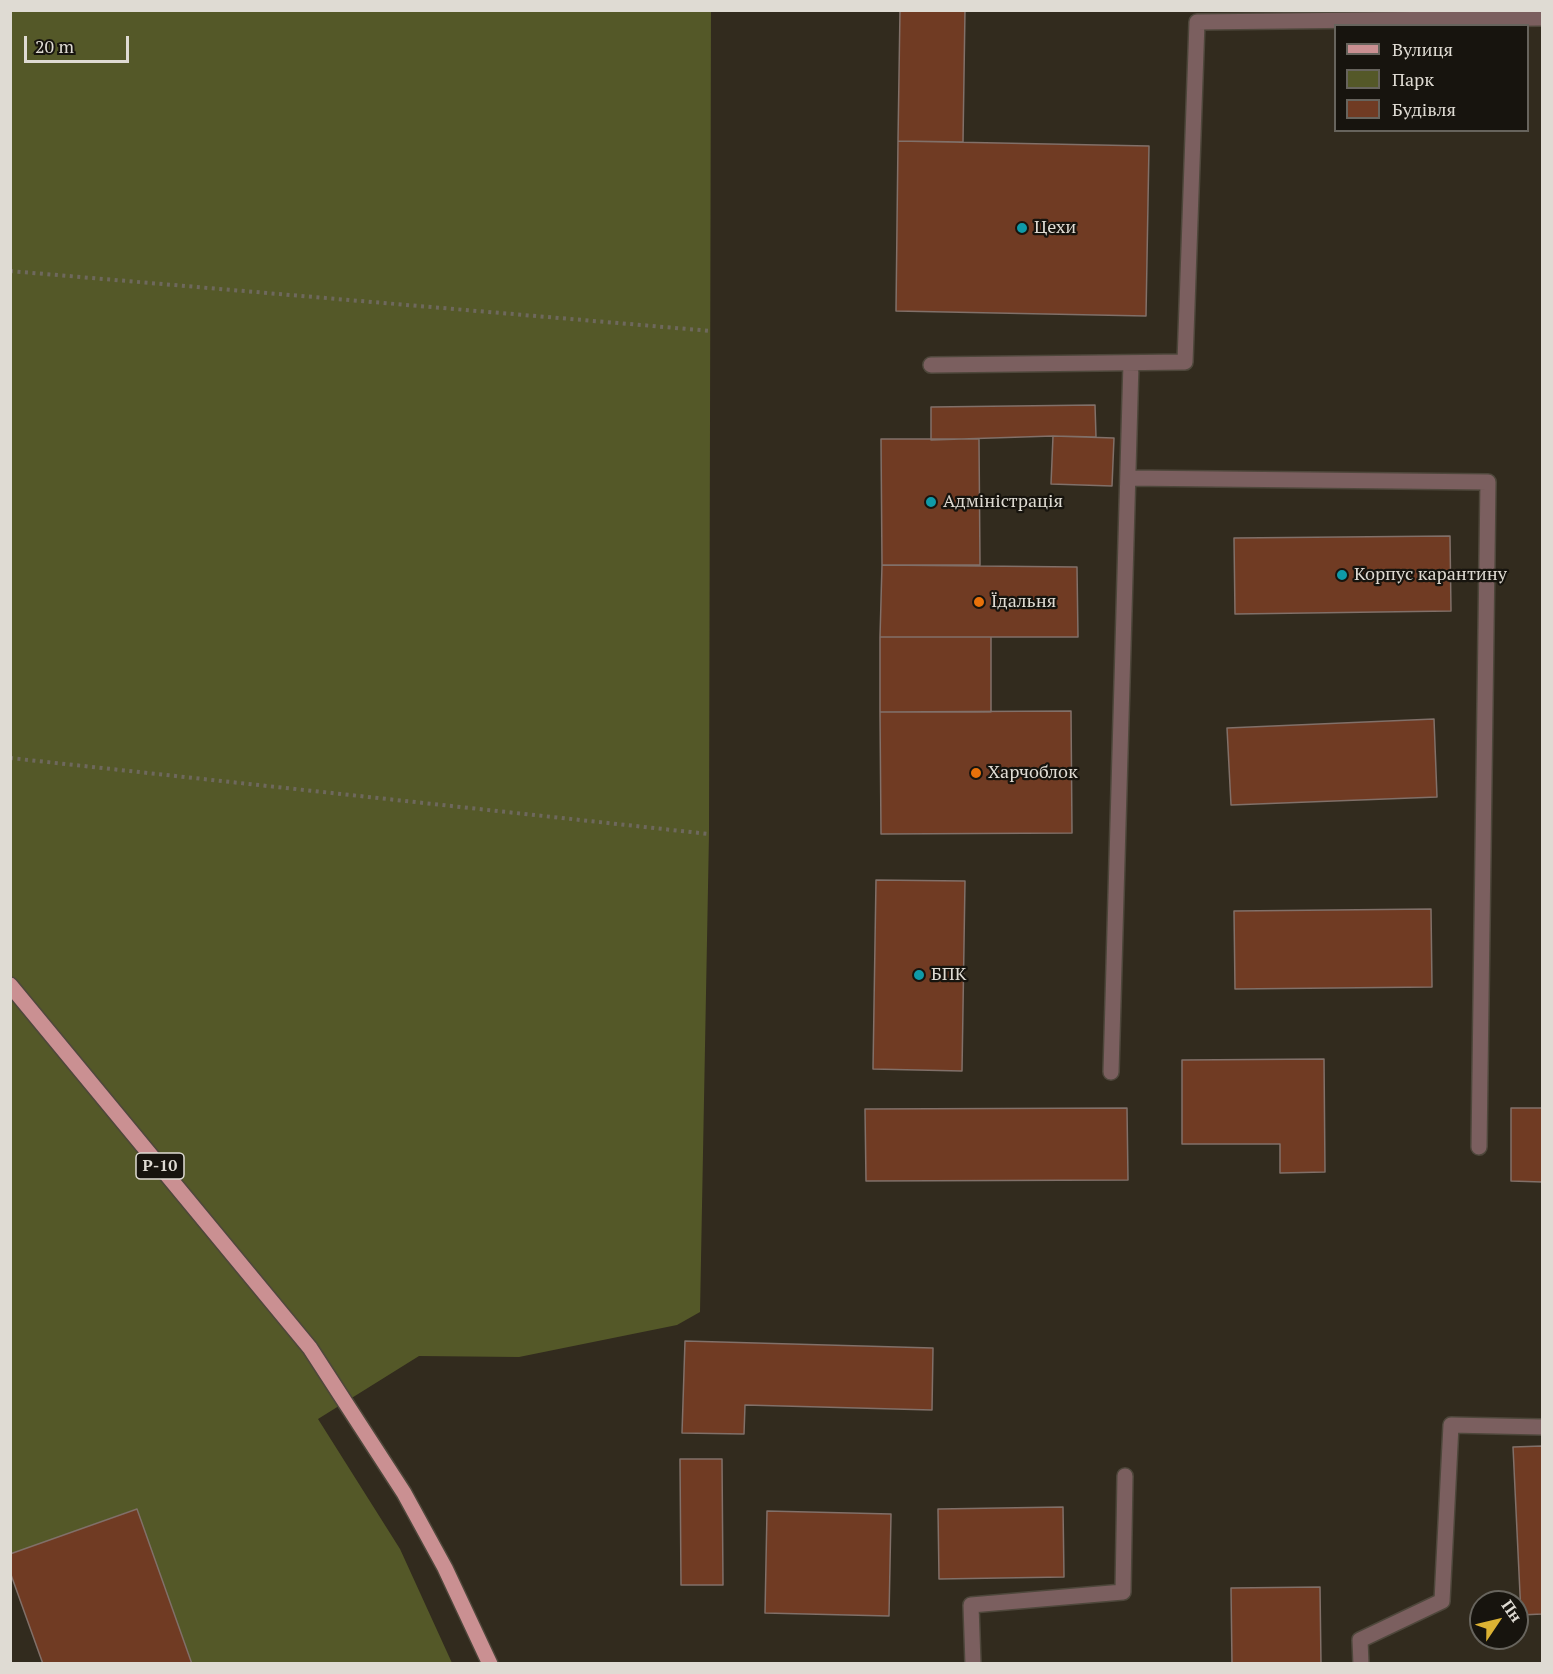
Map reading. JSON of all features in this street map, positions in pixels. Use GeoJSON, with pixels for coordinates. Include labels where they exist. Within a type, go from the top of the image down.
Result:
{"type":"FeatureCollection","features":[{"type":"Feature","properties":{"kind":"main road","name":"Р-10"},"geometry":{"type":"LineString","coordinates":[[10,985],[310,1348],[404,1493],[445,1568],[490,1664]]}},
{"type":"Feature","properties":{"kind":"lane"},"geometry":{"type":"LineString","coordinates":[[931,365],[1185,362],[1197,22],[1382,15],[1542,18]]}},
{"type":"Feature","properties":{"kind":"lane"},"geometry":{"type":"LineString","coordinates":[[1111,1072],[1131,363]]}},
{"type":"Feature","properties":{"kind":"lane"},"geometry":{"type":"LineString","coordinates":[[1128,478],[1488,482],[1479,1147]]}},
{"type":"Feature","properties":{"kind":"lane"},"geometry":{"type":"LineString","coordinates":[[1361,1664],[1360,1640],[1442,1601],[1451,1425],[1542,1427]]}},
{"type":"Feature","properties":{"kind":"lane"},"geometry":{"type":"LineString","coordinates":[[973,1664],[971,1605],[1123,1592],[1125,1476]]}},
{"type":"Feature","properties":{"kind":"path"},"geometry":{"type":"LineString","coordinates":[[10,271],[711,331]]}},
{"type":"Feature","properties":{"kind":"path"},"geometry":{"type":"LineString","coordinates":[[10,758],[709,834]]}},
{"type":"Feature","properties":{"kind":"green space"},"geometry":{"type":"Polygon","coordinates":[[[11,11],[711,11],[709,834],[700,1312],[677,1325],[519,1357],[419,1356],[318,1419],[400,1549],[452,1663],[192,1663],[136,1509],[11,1554],[11,11]]]}},
{"type":"Feature","properties":{"kind":"building"},"geometry":{"type":"Polygon","coordinates":[[[900,10],[965,10],[963,142],[898,141],[900,10]]]}},
{"type":"Feature","properties":{"kind":"building","name":"Цехи"},"geometry":{"type":"Polygon","coordinates":[[[898,141],[1149,146],[1146,316],[896,311],[898,141]]]}},
{"type":"Feature","properties":{"kind":"building"},"geometry":{"type":"Polygon","coordinates":[[[1095,405],[1096,437],[931,440],[931,407],[1095,405]]]}},
{"type":"Feature","properties":{"kind":"building"},"geometry":{"type":"Polygon","coordinates":[[[1053,436],[1114,438],[1112,486],[1051,484],[1053,436]]]}},
{"type":"Feature","properties":{"kind":"building","name":"Адміністрація"},"geometry":{"type":"Polygon","coordinates":[[[881,439],[979,439],[980,565],[882,565],[881,439]]]}},
{"type":"Feature","properties":{"kind":"building","name":"Корпус карантину"},"geometry":{"type":"Polygon","coordinates":[[[1450,536],[1451,611],[1235,614],[1234,538],[1450,536]]]}},
{"type":"Feature","properties":{"kind":"building","name":"Їдальня"},"geometry":{"type":"Polygon","coordinates":[[[882,565],[1077,567],[1078,637],[880,637],[882,565]]]}},
{"type":"Feature","properties":{"kind":"building"},"geometry":{"type":"Polygon","coordinates":[[[880,637],[991,637],[991,712],[880,712],[880,637]]]}},
{"type":"Feature","properties":{"kind":"building","name":"Харчоблок"},"geometry":{"type":"Polygon","coordinates":[[[1071,711],[1072,833],[881,834],[880,712],[1071,711]]]}},
{"type":"Feature","properties":{"kind":"building"},"geometry":{"type":"Polygon","coordinates":[[[1434,719],[1437,797],[1231,805],[1227,728],[1434,719]]]}},
{"type":"Feature","properties":{"kind":"building","name":"БПК"},"geometry":{"type":"Polygon","coordinates":[[[876,880],[965,881],[962,1071],[873,1069],[876,880]]]}},
{"type":"Feature","properties":{"kind":"building"},"geometry":{"type":"Polygon","coordinates":[[[1431,909],[1432,987],[1235,989],[1234,911],[1431,909]]]}},
{"type":"Feature","properties":{"kind":"building"},"geometry":{"type":"Polygon","coordinates":[[[1324,1059],[1325,1172],[1280,1173],[1280,1144],[1182,1144],[1182,1060],[1324,1059]]]}},
{"type":"Feature","properties":{"kind":"building"},"geometry":{"type":"Polygon","coordinates":[[[1127,1108],[1128,1180],[866,1181],[865,1109],[1127,1108]]]}},
{"type":"Feature","properties":{"kind":"building"},"geometry":{"type":"Polygon","coordinates":[[[1511,1108],[1542,1108],[1542,1182],[1511,1181],[1511,1108]]]}},
{"type":"Feature","properties":{"kind":"building"},"geometry":{"type":"Polygon","coordinates":[[[685,1341],[933,1348],[932,1410],[745,1405],[744,1434],[682,1433],[685,1341]]]}},
{"type":"Feature","properties":{"kind":"building"},"geometry":{"type":"Polygon","coordinates":[[[1542,1446],[1542,1614],[1529,1615],[1529,1590],[1520,1590],[1513,1447],[1542,1446]]]}},
{"type":"Feature","properties":{"kind":"building"},"geometry":{"type":"Polygon","coordinates":[[[680,1459],[722,1459],[723,1585],[681,1585],[680,1459]]]}},
{"type":"Feature","properties":{"kind":"building"},"geometry":{"type":"Polygon","coordinates":[[[1063,1507],[1064,1577],[939,1579],[938,1509],[1063,1507]]]}},
{"type":"Feature","properties":{"kind":"building"},"geometry":{"type":"Polygon","coordinates":[[[137,1509],[192,1664],[43,1664],[10,1572],[10,1554],[137,1509]]]}},
{"type":"Feature","properties":{"kind":"building"},"geometry":{"type":"Polygon","coordinates":[[[767,1511],[891,1514],[889,1616],[765,1613],[767,1511]]]}},
{"type":"Feature","properties":{"kind":"building"},"geometry":{"type":"Polygon","coordinates":[[[1320,1587],[1321,1664],[1232,1664],[1231,1588],[1320,1587]]]}},
{"type":"Feature","properties":{"kind":"place","name":"Цехи"},"geometry":{"type":"Point","coordinates":[1022,228]}},
{"type":"Feature","properties":{"kind":"place","name":"Адміністрація"},"geometry":{"type":"Point","coordinates":[931,502]}},
{"type":"Feature","properties":{"kind":"place","name":"Корпус карантину"},"geometry":{"type":"Point","coordinates":[1342,575]}},
{"type":"Feature","properties":{"kind":"place","name":"Їдальня"},"geometry":{"type":"Point","coordinates":[979,602]}},
{"type":"Feature","properties":{"kind":"place","name":"Харчоблок"},"geometry":{"type":"Point","coordinates":[976,773]}},
{"type":"Feature","properties":{"kind":"place","name":"БПК"},"geometry":{"type":"Point","coordinates":[919,975]}}]}
